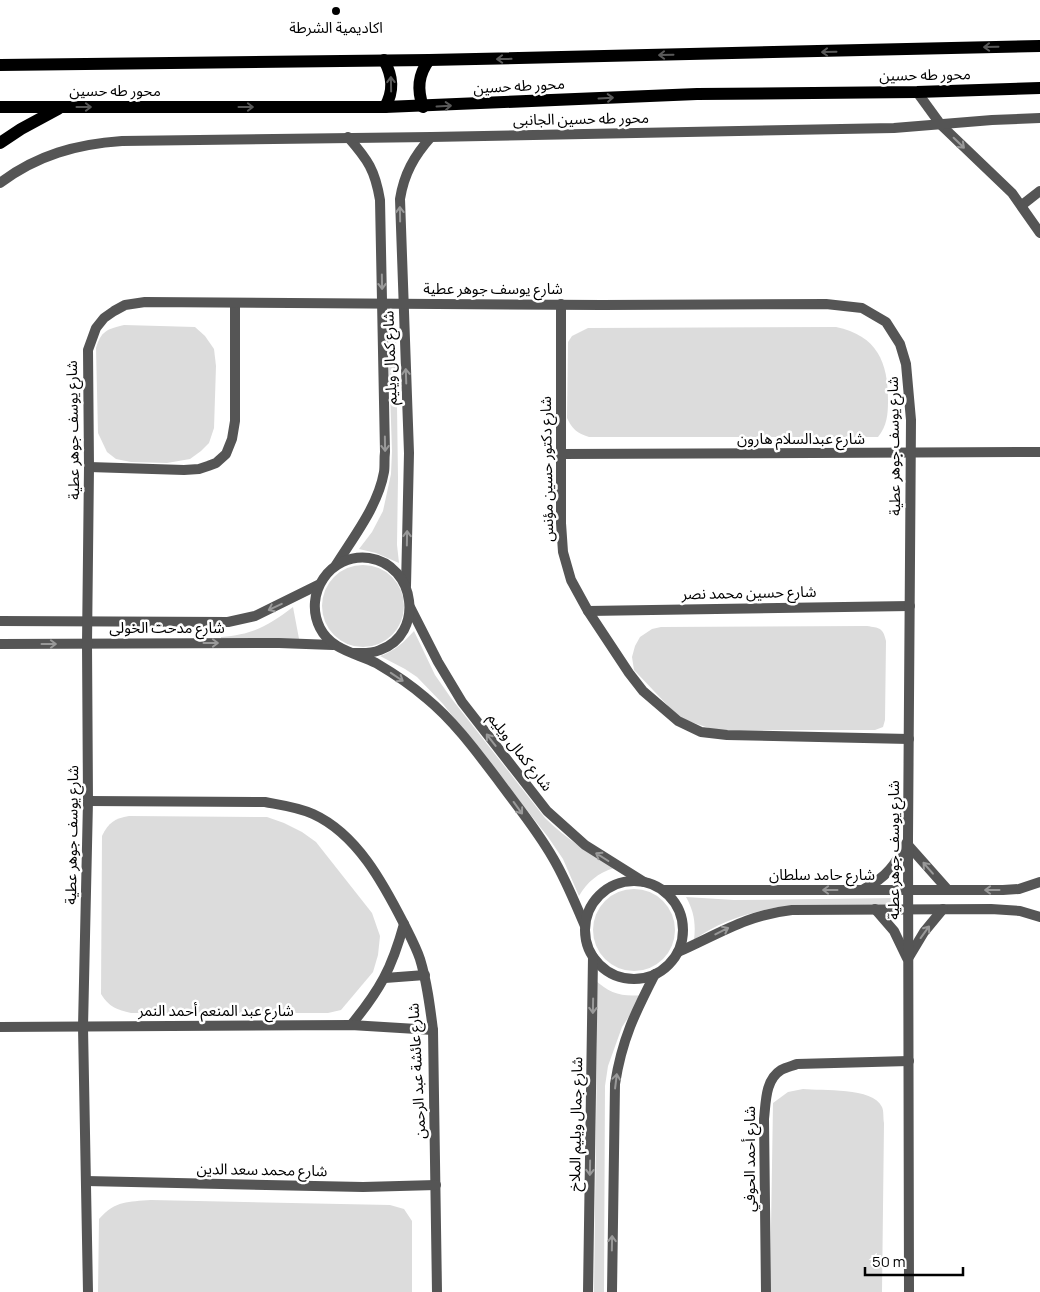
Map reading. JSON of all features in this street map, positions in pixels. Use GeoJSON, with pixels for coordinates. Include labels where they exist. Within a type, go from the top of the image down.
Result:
{"type":"FeatureCollection","features":[{"type":"Feature","properties":{"kind":"main road","name":"محور طه حسين"},"geometry":{"type":"LineString","coordinates":[[0,64],[429,60],[1040,46]]}},
{"type":"Feature","properties":{"kind":"main road"},"geometry":{"type":"LineString","coordinates":[[384,60],[392,79],[390,98],[385,107]]}},
{"type":"Feature","properties":{"kind":"main road"},"geometry":{"type":"LineString","coordinates":[[423,106],[420,97],[420,78],[429,60]]}},
{"type":"Feature","properties":{"kind":"main road","name":"محور طه حسين"},"geometry":{"type":"LineString","coordinates":[[0,107],[385,107],[697,94],[917,92],[1040,88]]}},
{"type":"Feature","properties":{"kind":"main road"},"geometry":{"type":"LineString","coordinates":[[0,143],[41,117],[62,107]]}},
{"type":"Feature","properties":{"kind":"street"},"geometry":{"type":"LineString","coordinates":[[917,92],[941,125],[1008,189],[1022,205],[1040,234]]}},
{"type":"Feature","properties":{"kind":"street","name":"محور طه حسين الجانبى"},"geometry":{"type":"LineString","coordinates":[[0,182],[39,159],[67,149],[122,140],[431,137],[885,128],[1040,118]]}},
{"type":"Feature","properties":{"kind":"street","name":"شارع كمال ويليم"},"geometry":{"type":"LineString","coordinates":[[336,565],[366,517],[379,488],[384,472],[385,452],[381,217],[377,183],[371,167],[348,137]]}},
{"type":"Feature","properties":{"kind":"street","name":"شارع كمال ويليم"},"geometry":{"type":"LineString","coordinates":[[406,587],[409,453],[400,199],[403,180],[410,163],[431,137]]}},
{"type":"Feature","properties":{"kind":"street"},"geometry":{"type":"LineString","coordinates":[[1022,205],[1040,191]]}},
{"type":"Feature","properties":{"kind":"street"},"geometry":{"type":"LineString","coordinates":[[89,467],[198,469],[216,463],[226,454],[232,439],[235,421],[235,302]]}},
{"type":"Feature","properties":{"kind":"street","name":"شارع يوسف جوهر عطية"},"geometry":{"type":"LineString","coordinates":[[88,1292],[83,1027],[88,801],[88,350],[94,333],[104,318],[114,311],[135,303],[235,302],[634,305],[826,304],[862,308],[886,322],[900,344],[906,364],[911,420],[908,842],[909,1292]]}},
{"type":"Feature","properties":{"kind":"street","name":"شارع دكتور حسين مؤنس"},"geometry":{"type":"LineString","coordinates":[[561,304],[561,523],[563,552],[571,580],[588,611],[624,666],[643,690],[678,721],[701,732],[772,737],[909,739]]}},
{"type":"Feature","properties":{"kind":"street","name":"شارع عبدالسلام هارون"},"geometry":{"type":"LineString","coordinates":[[561,454],[1040,452]]}},
{"type":"Feature","properties":{"kind":"street"},"geometry":{"type":"LineString","coordinates":[[354,653],[368,654],[381,650],[393,643],[402,633],[408,620],[410,607],[406,587],[401,577],[392,568],[376,560],[359,558],[347,560],[336,565],[326,574],[318,585],[314,600],[315,616],[320,630],[333,645],[376,663],[419,693],[462,734],[511,798],[552,857],[585,926],[586,942],[594,957],[606,970],[621,977],[639,979],[656,974],[669,965],[678,952],[683,939],[684,925],[680,911],[673,899],[663,890],[644,882],[624,882],[604,890],[591,906],[585,926]]}},
{"type":"Feature","properties":{"kind":"street","name":"شارع مدحت الخولى"},"geometry":{"type":"LineString","coordinates":[[0,621],[211,623],[242,620],[267,611],[318,585]]}},
{"type":"Feature","properties":{"kind":"street","name":"شارع حسين محمد نصر"},"geometry":{"type":"LineString","coordinates":[[588,611],[910,606]]}},
{"type":"Feature","properties":{"kind":"street","name":"شارع كمال ويليم"},"geometry":{"type":"LineString","coordinates":[[410,607],[438,662],[462,702],[547,810],[601,857],[644,882]]}},
{"type":"Feature","properties":{"kind":"street","name":"شارع مدحت الخولى"},"geometry":{"type":"LineString","coordinates":[[0,644],[279,643],[333,645]]}},
{"type":"Feature","properties":{"kind":"street","name":"شارع عائشة عبد الرحمن"},"geometry":{"type":"LineString","coordinates":[[88,801],[265,802],[294,807],[313,814],[352,842],[393,901],[414,942],[425,975],[433,1030],[437,1292]]}},
{"type":"Feature","properties":{"kind":"street"},"geometry":{"type":"LineString","coordinates":[[862,890],[877,882],[891,870],[908,842],[948,890]]}},
{"type":"Feature","properties":{"kind":"street","name":"شارع حامد سلطان"},"geometry":{"type":"LineString","coordinates":[[663,890],[1003,890],[1019,889],[1040,882]]}},
{"type":"Feature","properties":{"kind":"street"},"geometry":{"type":"LineString","coordinates":[[875,909],[894,931],[908,959]]}},
{"type":"Feature","properties":{"kind":"street"},"geometry":{"type":"LineString","coordinates":[[908,959],[924,932],[943,909]]}},
{"type":"Feature","properties":{"kind":"street"},"geometry":{"type":"LineString","coordinates":[[678,952],[739,922],[773,912],[792,910],[1006,909],[1040,917]]}},
{"type":"Feature","properties":{"kind":"street"},"geometry":{"type":"LineString","coordinates":[[351,1025],[372,1000],[385,978],[396,954],[404,924]]}},
{"type":"Feature","properties":{"kind":"street","name":"شارع جمال ويليم الملاخ"},"geometry":{"type":"LineString","coordinates":[[588,1292],[594,957]]}},
{"type":"Feature","properties":{"kind":"street"},"geometry":{"type":"LineString","coordinates":[[612,1292],[615,1084],[627,1032],[656,974]]}},
{"type":"Feature","properties":{"kind":"street"},"geometry":{"type":"LineString","coordinates":[[385,978],[425,975]]}},
{"type":"Feature","properties":{"kind":"street","name":"شارع عبد المنعم أحمد النمر"},"geometry":{"type":"LineString","coordinates":[[0,1027],[351,1025],[433,1030]]}},
{"type":"Feature","properties":{"kind":"street","name":"شارع أحمد الحوفي"},"geometry":{"type":"LineString","coordinates":[[766,1292],[764,1119],[766,1094],[771,1080],[780,1070],[797,1064],[908,1061]]}},
{"type":"Feature","properties":{"kind":"street","name":"شارع محمد سعد الدين"},"geometry":{"type":"LineString","coordinates":[[86,1181],[354,1186],[436,1185]]}},
{"type":"Feature","properties":{"kind":"shaded area"},"geometry":{"type":"Polygon","coordinates":[[[124,325],[195,327],[205,336],[214,349],[216,366],[214,428],[209,443],[190,459],[167,463],[131,462],[116,459],[107,452],[98,433],[96,348],[103,334],[113,328],[124,325]]]}},
{"type":"Feature","properties":{"kind":"shaded area"},"geometry":{"type":"Polygon","coordinates":[[[836,327],[861,337],[877,352],[882,362],[886,374],[888,411],[885,424],[878,437],[589,437],[575,430],[567,418],[568,342],[572,336],[588,328],[836,327]]]}},
{"type":"Feature","properties":{"kind":"shaded area"},"geometry":{"type":"Polygon","coordinates":[[[388,333],[396,333],[397,545],[399,563],[376,553],[359,549],[372,532],[383,511],[391,474],[388,333]]]}},
{"type":"Feature","properties":{"kind":"shaded area"},"geometry":{"type":"Polygon","coordinates":[[[355,565],[371,565],[386,572],[397,583],[404,598],[401,622],[392,635],[371,647],[355,647],[340,640],[329,629],[322,614],[322,598],[329,583],[340,572],[355,565]]]}},
{"type":"Feature","properties":{"kind":"shaded area"},"geometry":{"type":"Polygon","coordinates":[[[293,607],[300,644],[221,641],[221,637],[243,634],[260,628],[293,607]]]}},
{"type":"Feature","properties":{"kind":"shaded area"},"geometry":{"type":"Polygon","coordinates":[[[867,626],[880,629],[886,641],[885,720],[883,727],[875,730],[715,730],[685,720],[672,710],[634,670],[632,657],[640,637],[652,629],[661,627],[867,626]]]}},
{"type":"Feature","properties":{"kind":"shaded area"},"geometry":{"type":"Polygon","coordinates":[[[414,631],[435,675],[451,698],[545,818],[569,839],[614,868],[594,879],[579,896],[563,859],[548,837],[443,704],[417,677],[380,656],[399,646],[414,631]]]}},
{"type":"Feature","properties":{"kind":"shaded area"},"geometry":{"type":"Polygon","coordinates":[[[129,816],[267,817],[302,832],[316,842],[372,913],[380,936],[378,955],[373,972],[341,1010],[328,1013],[131,1013],[114,1007],[101,994],[102,836],[113,822],[129,816]]]}},
{"type":"Feature","properties":{"kind":"shaded area"},"geometry":{"type":"Polygon","coordinates":[[[634,889],[650,892],[663,901],[672,914],[675,930],[672,946],[663,959],[650,968],[634,971],[618,968],[605,959],[596,946],[593,930],[596,914],[605,901],[618,892],[634,889]]]}},
{"type":"Feature","properties":{"kind":"shaded area"},"geometry":{"type":"Polygon","coordinates":[[[686,897],[734,900],[896,898],[897,906],[778,907],[734,919],[713,928],[694,940],[694,918],[686,897]]]}},
{"type":"Feature","properties":{"kind":"shaded area"},"geometry":{"type":"Polygon","coordinates":[[[594,979],[605,988],[622,995],[643,995],[622,1027],[608,1066],[605,1086],[604,1292],[594,1292],[597,1045],[594,979]]]}},
{"type":"Feature","properties":{"kind":"shaded area"},"geometry":{"type":"Polygon","coordinates":[[[803,1089],[858,1093],[869,1096],[882,1107],[884,1123],[882,1292],[770,1292],[773,1103],[788,1092],[803,1089]]]}},
{"type":"Feature","properties":{"kind":"shaded area"},"geometry":{"type":"Polygon","coordinates":[[[151,1200],[390,1205],[404,1209],[412,1221],[412,1292],[98,1292],[99,1219],[117,1205],[151,1200]]]}},
{"type":"Feature","properties":{"kind":"place","name":"اكاديمية الشرطة"},"geometry":{"type":"Point","coordinates":[336,11]}}]}
